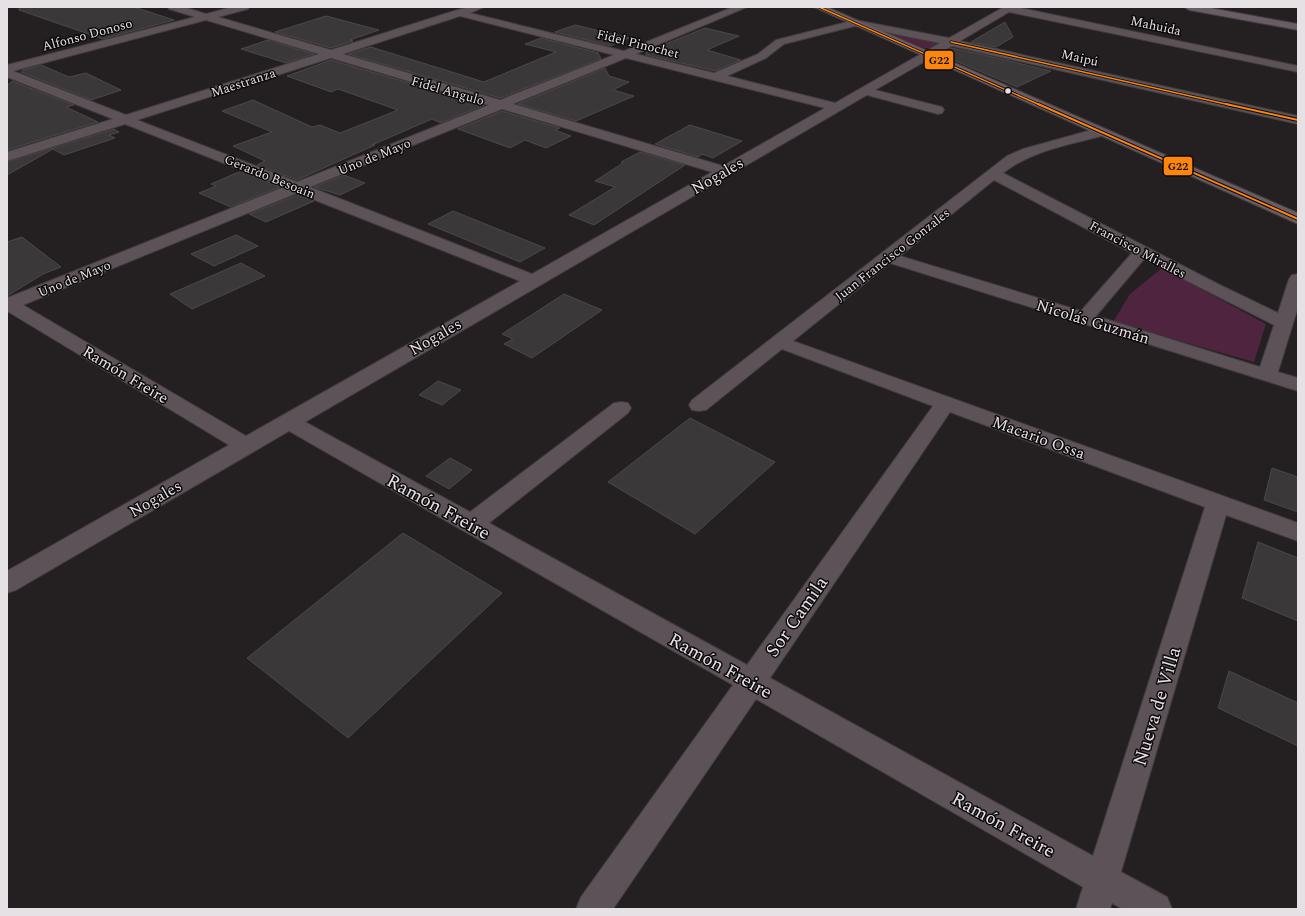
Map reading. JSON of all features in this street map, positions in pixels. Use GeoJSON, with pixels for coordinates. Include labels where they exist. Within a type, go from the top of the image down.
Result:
{"type":"FeatureCollection","features":[{"type":"Feature","properties":{"kind":"main road"},"geometry":{"type":"LineString","coordinates":[[819,7],[926,56],[1298,220]]}},
{"type":"Feature","properties":{"kind":"main road"},"geometry":{"type":"LineString","coordinates":[[1189,7],[1298,27]]}},
{"type":"Feature","properties":{"kind":"street","name":"Fidel Angulo"},"geometry":{"type":"LineString","coordinates":[[172,7],[329,55],[724,171]]}},
{"type":"Feature","properties":{"kind":"street","name":"Alfonso Donoso"},"geometry":{"type":"LineString","coordinates":[[7,69],[244,7]]}},
{"type":"Feature","properties":{"kind":"street","name":"Maestranza"},"geometry":{"type":"LineString","coordinates":[[7,157],[479,7]]}},
{"type":"Feature","properties":{"kind":"street","name":"Uno de Mayo"},"geometry":{"type":"LineString","coordinates":[[8,304],[742,7]]}},
{"type":"Feature","properties":{"kind":"street","name":"Nogales"},"geometry":{"type":"LineString","coordinates":[[7,584],[245,445],[1009,8]]}},
{"type":"Feature","properties":{"kind":"street","name":"Mahuida"},"geometry":{"type":"LineString","coordinates":[[1009,8],[1298,69]]}},
{"type":"Feature","properties":{"kind":"street","name":"Fidel Pinochet"},"geometry":{"type":"LineString","coordinates":[[439,9],[717,76],[837,107]]}},
{"type":"Feature","properties":{"kind":"street","name":"Maipú"},"geometry":{"type":"LineString","coordinates":[[855,23],[950,42],[1298,120]]}},
{"type":"Feature","properties":{"kind":"street"},"geometry":{"type":"LineString","coordinates":[[717,76],[762,56],[780,42],[855,23]]}},
{"type":"Feature","properties":{"kind":"street","name":"Gerardo Besoain"},"geometry":{"type":"LineString","coordinates":[[7,73],[533,280]]}},
{"type":"Feature","properties":{"kind":"street"},"geometry":{"type":"LineString","coordinates":[[865,91],[938,110]]}},
{"type":"Feature","properties":{"kind":"street","name":"Juan Francisco Gonzales"},"geometry":{"type":"LineString","coordinates":[[699,405],[887,257],[1022,154],[1100,132]]}},
{"type":"Feature","properties":{"kind":"street","name":"Francisco Miralles"},"geometry":{"type":"LineString","coordinates":[[994,174],[1234,300],[1284,323]]}},
{"type":"Feature","properties":{"kind":"street"},"geometry":{"type":"LineString","coordinates":[[1084,319],[1142,251]]}},
{"type":"Feature","properties":{"kind":"street","name":"Nicolás Guzmán"},"geometry":{"type":"LineString","coordinates":[[887,257],[1298,385]]}},
{"type":"Feature","properties":{"kind":"street"},"geometry":{"type":"LineString","coordinates":[[1266,376],[1298,279]]}},
{"type":"Feature","properties":{"kind":"street","name":"Ramón Freire"},"geometry":{"type":"LineString","coordinates":[[8,304],[245,445]]}},
{"type":"Feature","properties":{"kind":"street","name":"Macario Ossa"},"geometry":{"type":"LineString","coordinates":[[779,342],[1298,532]]}},
{"type":"Feature","properties":{"kind":"street","name":"Sor Camila"},"geometry":{"type":"LineString","coordinates":[[593,909],[750,681],[946,403]]}},
{"type":"Feature","properties":{"kind":"street"},"geometry":{"type":"LineString","coordinates":[[471,524],[621,408]]}},
{"type":"Feature","properties":{"kind":"street","name":"Ramón Freire"},"geometry":{"type":"LineString","coordinates":[[288,421],[1155,909]]}},
{"type":"Feature","properties":{"kind":"street","name":"Nueva de Villa"},"geometry":{"type":"LineString","coordinates":[[1093,909],[1218,503]]}},
{"type":"Feature","properties":{"kind":"shaded area"},"geometry":{"type":"Polygon","coordinates":[[[882,31],[940,44],[932,48],[923,48],[882,31]]]}},
{"type":"Feature","properties":{"kind":"shaded area"},"geometry":{"type":"Polygon","coordinates":[[[1162,268],[1266,324],[1254,362],[1113,322],[1130,294],[1162,268]]]}},
{"type":"Feature","properties":{"kind":"building"},"geometry":{"type":"Polygon","coordinates":[[[19,7],[134,7],[174,20],[103,39],[19,10],[19,7]]]}},
{"type":"Feature","properties":{"kind":"building"},"geometry":{"type":"Polygon","coordinates":[[[326,16],[379,30],[331,48],[275,32],[326,16]]]}},
{"type":"Feature","properties":{"kind":"building"},"geometry":{"type":"Polygon","coordinates":[[[1005,22],[1013,37],[996,47],[971,42],[1005,22]]]}},
{"type":"Feature","properties":{"kind":"building"},"geometry":{"type":"Polygon","coordinates":[[[575,25],[629,38],[610,46],[555,32],[575,25]]]}},
{"type":"Feature","properties":{"kind":"building"},"geometry":{"type":"Polygon","coordinates":[[[705,28],[739,36],[707,50],[741,60],[715,71],[646,55],[646,52],[705,28]]]}},
{"type":"Feature","properties":{"kind":"building"},"geometry":{"type":"Polygon","coordinates":[[[541,38],[598,53],[601,59],[500,98],[348,54],[371,47],[484,82],[556,52],[525,44],[541,38]]]}},
{"type":"Feature","properties":{"kind":"building"},"geometry":{"type":"Polygon","coordinates":[[[268,40],[314,54],[286,63],[241,49],[268,40]]]}},
{"type":"Feature","properties":{"kind":"building"},"geometry":{"type":"Polygon","coordinates":[[[952,48],[1051,71],[1017,87],[946,57],[949,49],[952,48]]]}},
{"type":"Feature","properties":{"kind":"building"},"geometry":{"type":"Polygon","coordinates":[[[331,60],[484,105],[441,123],[432,119],[297,180],[257,165],[265,161],[233,146],[272,132],[222,111],[253,100],[312,127],[320,125],[340,133],[398,110],[338,89],[331,92],[287,76],[331,60]]]}},
{"type":"Feature","properties":{"kind":"building"},"geometry":{"type":"Polygon","coordinates":[[[41,65],[69,77],[86,73],[121,90],[91,100],[21,72],[23,70],[41,65]]]}},
{"type":"Feature","properties":{"kind":"building"},"geometry":{"type":"Polygon","coordinates":[[[605,68],[609,76],[629,82],[613,90],[634,96],[576,121],[518,104],[605,68]]]}},
{"type":"Feature","properties":{"kind":"building"},"geometry":{"type":"Polygon","coordinates":[[[12,81],[74,105],[66,107],[98,122],[7,150],[7,86],[12,81]]]}},
{"type":"Feature","properties":{"kind":"building"},"geometry":{"type":"Polygon","coordinates":[[[502,111],[560,128],[555,130],[571,136],[546,148],[525,140],[510,148],[458,129],[502,111]]]}},
{"type":"Feature","properties":{"kind":"building"},"geometry":{"type":"Polygon","coordinates":[[[690,125],[742,141],[713,158],[702,154],[698,157],[655,144],[690,125]]]}},
{"type":"Feature","properties":{"kind":"building"},"geometry":{"type":"Polygon","coordinates":[[[114,129],[119,132],[109,135],[115,138],[64,155],[53,149],[7,175],[7,162],[114,129]]]}},
{"type":"Feature","properties":{"kind":"building"},"geometry":{"type":"Polygon","coordinates":[[[640,152],[685,165],[594,225],[569,215],[615,187],[595,181],[623,163],[621,162],[640,152]]]}},
{"type":"Feature","properties":{"kind":"building"},"geometry":{"type":"Polygon","coordinates":[[[241,171],[280,187],[231,207],[199,193],[216,186],[211,184],[241,171]]]}},
{"type":"Feature","properties":{"kind":"building"},"geometry":{"type":"Polygon","coordinates":[[[344,175],[365,183],[340,195],[314,187],[344,175]]]}},
{"type":"Feature","properties":{"kind":"building"},"geometry":{"type":"Polygon","coordinates":[[[297,195],[314,201],[266,222],[249,214],[297,195]]]}},
{"type":"Feature","properties":{"kind":"building"},"geometry":{"type":"Polygon","coordinates":[[[453,211],[545,248],[520,262],[428,224],[453,211]]]}},
{"type":"Feature","properties":{"kind":"building"},"geometry":{"type":"Polygon","coordinates":[[[236,235],[258,246],[214,266],[191,254],[236,235]]]}},
{"type":"Feature","properties":{"kind":"building"},"geometry":{"type":"Polygon","coordinates":[[[22,237],[61,267],[43,274],[7,296],[7,242],[22,237]]]}},
{"type":"Feature","properties":{"kind":"building"},"geometry":{"type":"Polygon","coordinates":[[[241,263],[265,276],[192,309],[170,294],[241,263]]]}},
{"type":"Feature","properties":{"kind":"building"},"geometry":{"type":"Polygon","coordinates":[[[564,294],[602,310],[532,358],[504,344],[513,339],[502,334],[564,294]]]}},
{"type":"Feature","properties":{"kind":"building"},"geometry":{"type":"Polygon","coordinates":[[[438,381],[461,390],[442,405],[419,395],[438,381]]]}},
{"type":"Feature","properties":{"kind":"building"},"geometry":{"type":"Polygon","coordinates":[[[690,418],[775,462],[695,534],[608,482],[690,418]]]}},
{"type":"Feature","properties":{"kind":"building"},"geometry":{"type":"Polygon","coordinates":[[[450,458],[472,470],[449,489],[426,476],[450,458]]]}},
{"type":"Feature","properties":{"kind":"building"},"geometry":{"type":"Polygon","coordinates":[[[1272,468],[1298,477],[1298,512],[1264,500],[1272,468]]]}},
{"type":"Feature","properties":{"kind":"building"},"geometry":{"type":"Polygon","coordinates":[[[403,533],[502,593],[348,738],[247,658],[403,533]]]}},
{"type":"Feature","properties":{"kind":"building"},"geometry":{"type":"Polygon","coordinates":[[[1258,542],[1298,558],[1298,621],[1242,598],[1258,542]]]}},
{"type":"Feature","properties":{"kind":"building"},"geometry":{"type":"Polygon","coordinates":[[[1229,671],[1298,703],[1298,746],[1218,708],[1229,671]]]}},
{"type":"Feature","properties":{"kind":"transit line","name":"G22"},"geometry":{"type":"LineString","coordinates":[[819,7],[1298,219]]}},
{"type":"Feature","properties":{"kind":"transit line","name":"G22"},"geometry":{"type":"LineString","coordinates":[[951,42],[1298,120]]}}]}
